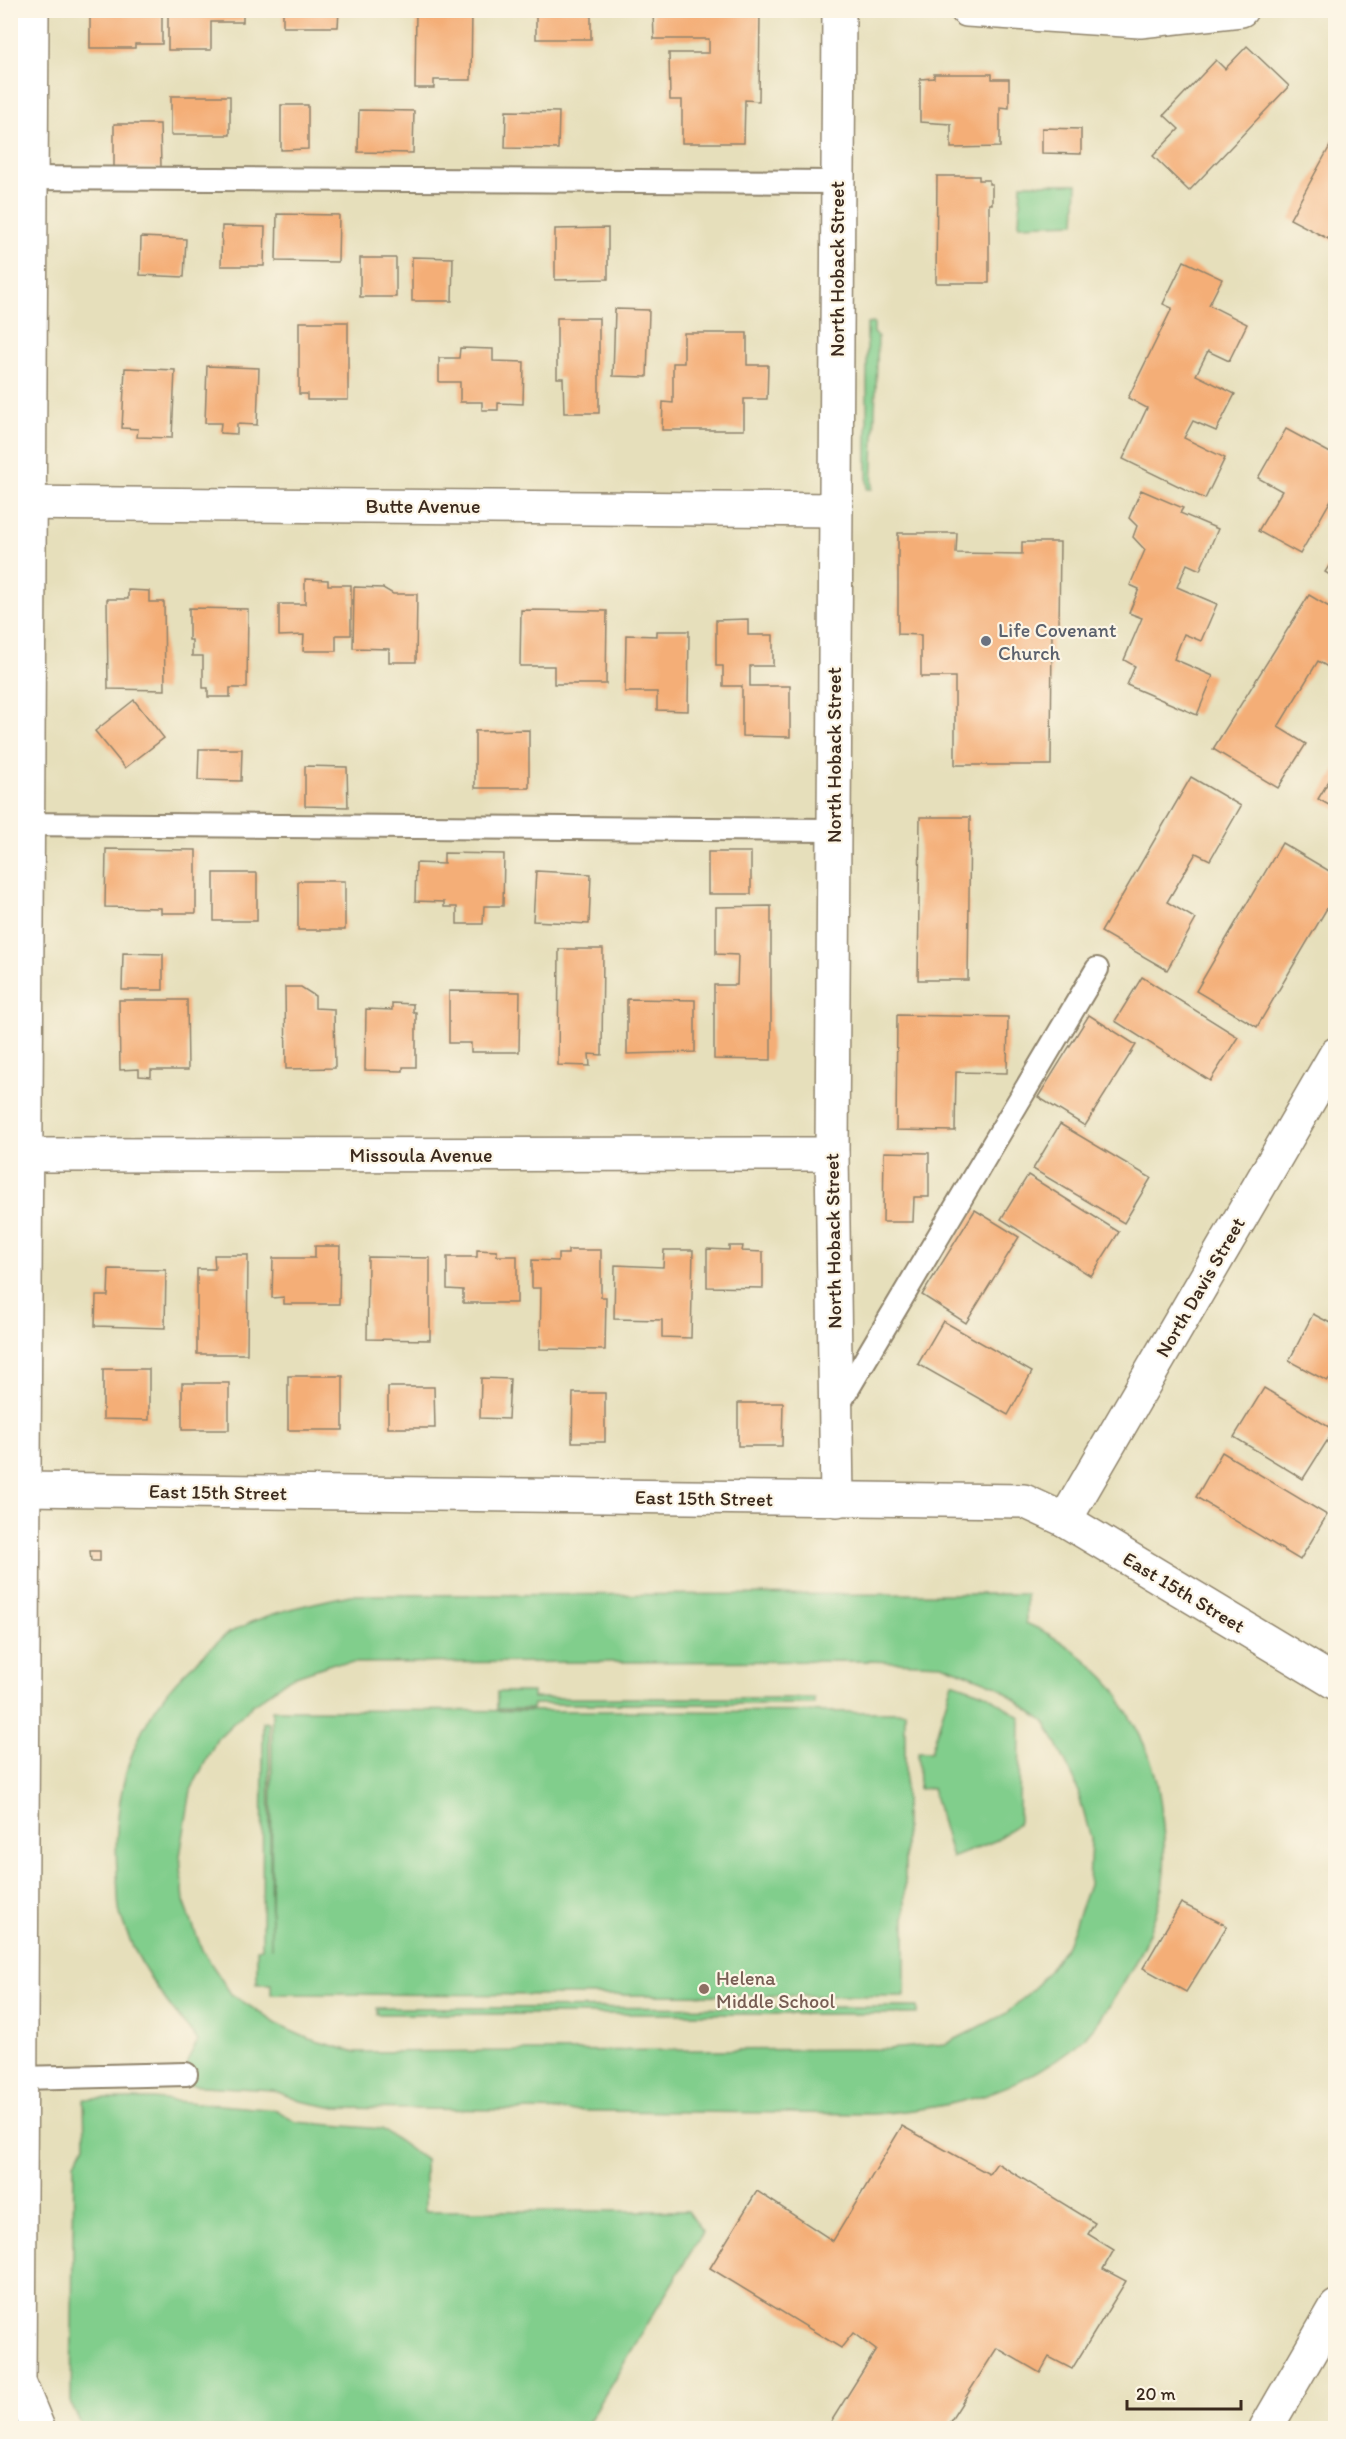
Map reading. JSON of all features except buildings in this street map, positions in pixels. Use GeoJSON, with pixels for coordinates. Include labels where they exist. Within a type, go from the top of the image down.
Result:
{"type":"FeatureCollection","features":[{"type":"Feature","properties":{"kind":"street"},"geometry":{"type":"LineString","coordinates":[[32,10],[21,178],[16,1802],[20,2078],[15,2126],[15,2384],[39,2428]]}},
{"type":"Feature","properties":{"kind":"street","name":"North Hoback Street"},"geometry":{"type":"LineString","coordinates":[[837,1500],[832,1154],[839,10]]}},
{"type":"Feature","properties":{"kind":"street"},"geometry":{"type":"LineString","coordinates":[[967,10],[1140,21],[1241,10]]}},
{"type":"Feature","properties":{"kind":"street","name":"Butte Avenue"},"geometry":{"type":"LineString","coordinates":[[20,503],[836,510]]}},
{"type":"Feature","properties":{"kind":"street","name":"North Davis Street"},"geometry":{"type":"LineString","coordinates":[[1065,1520],[1335,1054]]}},
{"type":"Feature","properties":{"kind":"street","name":"Missoula Avenue"},"geometry":{"type":"LineString","coordinates":[[18,1155],[832,1154]]}},
{"type":"Feature","properties":{"kind":"street","name":"East 15th Street"},"geometry":{"type":"LineString","coordinates":[[17,1489],[1024,1501],[1065,1520],[1335,1683]]}},
{"type":"Feature","properties":{"kind":"street"},"geometry":{"type":"LineString","coordinates":[[1266,2428],[1335,2307]]}},
{"type":"Feature","properties":{"kind":"lane"},"geometry":{"type":"LineString","coordinates":[[21,178],[838,182]]}},
{"type":"Feature","properties":{"kind":"lane"},"geometry":{"type":"LineString","coordinates":[[19,824],[834,830]]}},
{"type":"Feature","properties":{"kind":"lane"},"geometry":{"type":"LineString","coordinates":[[835,1411],[1097,969]]}},
{"type":"Feature","properties":{"kind":"lane"},"geometry":{"type":"LineString","coordinates":[[20,2078],[186,2074]]}},
{"type":"Feature","properties":{"kind":"green space"},"geometry":{"type":"Polygon","coordinates":[[[1021,184],[1077,184],[1075,223],[1019,225],[1021,184]]]}},
{"type":"Feature","properties":{"kind":"green space"},"geometry":{"type":"Polygon","coordinates":[[[874,323],[874,333],[878,336],[872,489],[867,489],[867,324],[874,323]]]}},
{"type":"Feature","properties":{"kind":"green space"},"geometry":{"type":"Polygon","coordinates":[[[1026,1594],[1026,1623],[1073,1650],[1113,1687],[1147,1750],[1152,1764],[1162,1817],[1164,1871],[1155,1916],[1144,1945],[1107,2010],[1089,2033],[1075,2046],[1027,2077],[1003,2088],[929,2108],[873,2114],[336,2108],[300,2101],[273,2090],[186,2085],[188,2060],[198,2041],[163,1997],[143,1965],[126,1932],[119,1909],[116,1842],[118,1812],[131,1756],[142,1730],[176,1682],[229,1633],[273,1614],[350,1595],[1026,1594]],[[870,1661],[334,1663],[290,1678],[251,1706],[217,1739],[191,1790],[180,1856],[184,1901],[202,1950],[231,1994],[280,2026],[309,2039],[355,2052],[888,2049],[946,2044],[1007,2013],[1039,1983],[1067,1945],[1089,1885],[1091,1839],[1075,1781],[1046,1723],[997,1686],[942,1664],[870,1661]]]}},
{"type":"Feature","properties":{"kind":"green space"},"geometry":{"type":"Polygon","coordinates":[[[952,1682],[986,1694],[1020,1717],[1019,1822],[997,1840],[952,1858],[932,1788],[919,1789],[918,1752],[931,1752],[952,1682]]]}},
{"type":"Feature","properties":{"kind":"green space"},"geometry":{"type":"Polygon","coordinates":[[[497,1692],[533,1692],[533,1698],[814,1698],[814,1704],[533,1704],[532,1709],[497,1709],[497,1692]]]}},
{"type":"Feature","properties":{"kind":"green space"},"geometry":{"type":"Polygon","coordinates":[[[272,1710],[905,1712],[905,1996],[271,1994],[271,1984],[257,1984],[257,1949],[262,1948],[263,1722],[269,1723],[271,1948],[272,1710]]]}},
{"type":"Feature","properties":{"kind":"green space"},"geometry":{"type":"Polygon","coordinates":[[[917,2007],[917,2014],[377,2014],[377,2008],[917,2007]]]}},
{"type":"Feature","properties":{"kind":"green space"},"geometry":{"type":"Polygon","coordinates":[[[84,2099],[153,2099],[277,2110],[295,2122],[382,2129],[425,2160],[425,2211],[688,2211],[703,2232],[585,2428],[83,2428],[71,2404],[74,2163],[85,2145],[84,2099]]]}},
{"type":"Feature","properties":{"kind":"place","name":"Life Covenant Church"},"geometry":{"type":"Point","coordinates":[986,641]}},
{"type":"Feature","properties":{"kind":"place","name":"Helena Middle School"},"geometry":{"type":"Point","coordinates":[704,1989]}}]}
